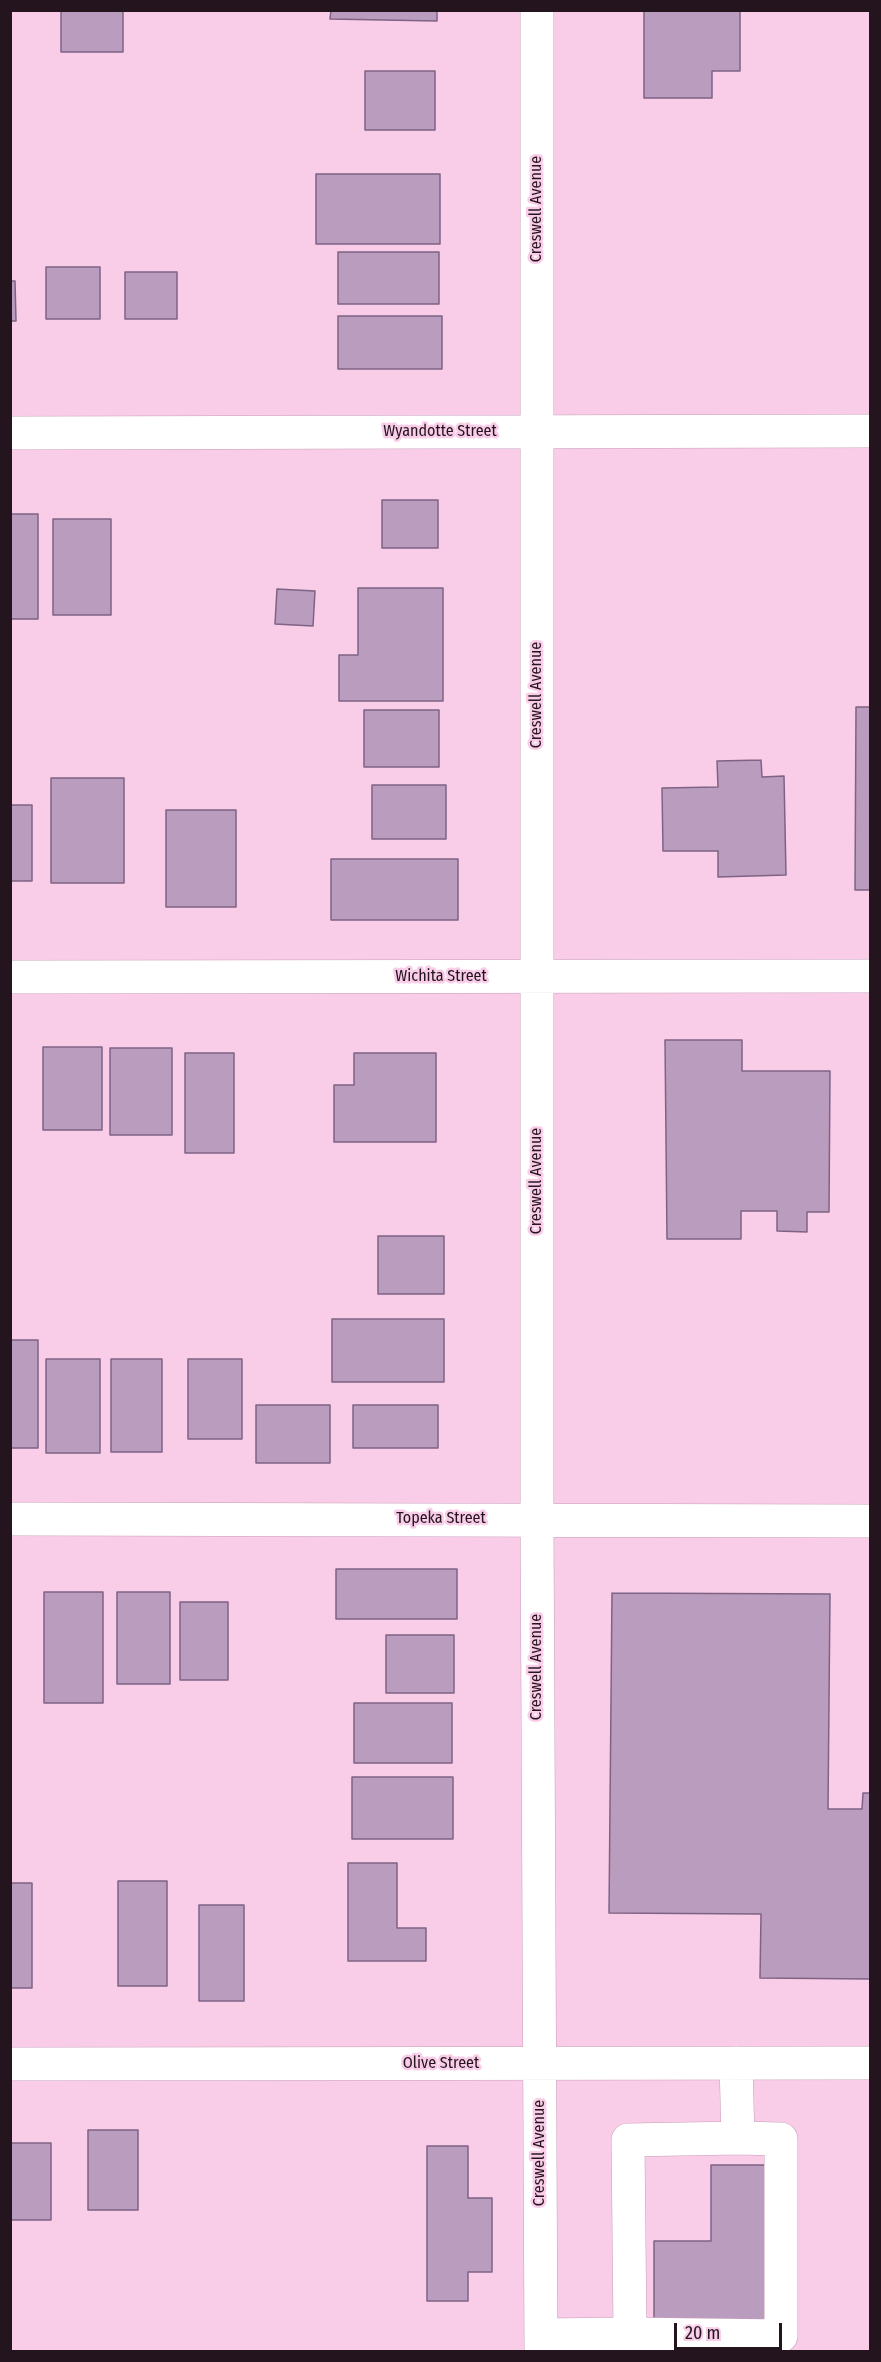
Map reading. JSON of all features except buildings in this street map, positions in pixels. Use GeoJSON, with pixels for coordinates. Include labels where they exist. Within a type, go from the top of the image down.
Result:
{"type":"FeatureCollection","features":[{"type":"Feature","properties":{"kind":"street","name":"Creswell Avenue"},"geometry":{"type":"LineString","coordinates":[[537,10],[537,1519],[541,2343]]}},
{"type":"Feature","properties":{"kind":"street","name":"Wyandotte Street"},"geometry":{"type":"LineString","coordinates":[[10,433],[870,432]]}},
{"type":"Feature","properties":{"kind":"street","name":"Wichita Street"},"geometry":{"type":"LineString","coordinates":[[10,977],[870,976]]}},
{"type":"Feature","properties":{"kind":"street","name":"Topeka Street"},"geometry":{"type":"LineString","coordinates":[[10,1519],[870,1521]]}},
{"type":"Feature","properties":{"kind":"street"},"geometry":{"type":"LineString","coordinates":[[736,2063],[738,2138]]}},
{"type":"Feature","properties":{"kind":"street","name":"Olive Street"},"geometry":{"type":"LineString","coordinates":[[10,2064],[870,2063]]}},
{"type":"Feature","properties":{"kind":"street"},"geometry":{"type":"LineString","coordinates":[[541,2343],[630,2334],[781,2336],[781,2139],[628,2140],[630,2334]]}}]}
